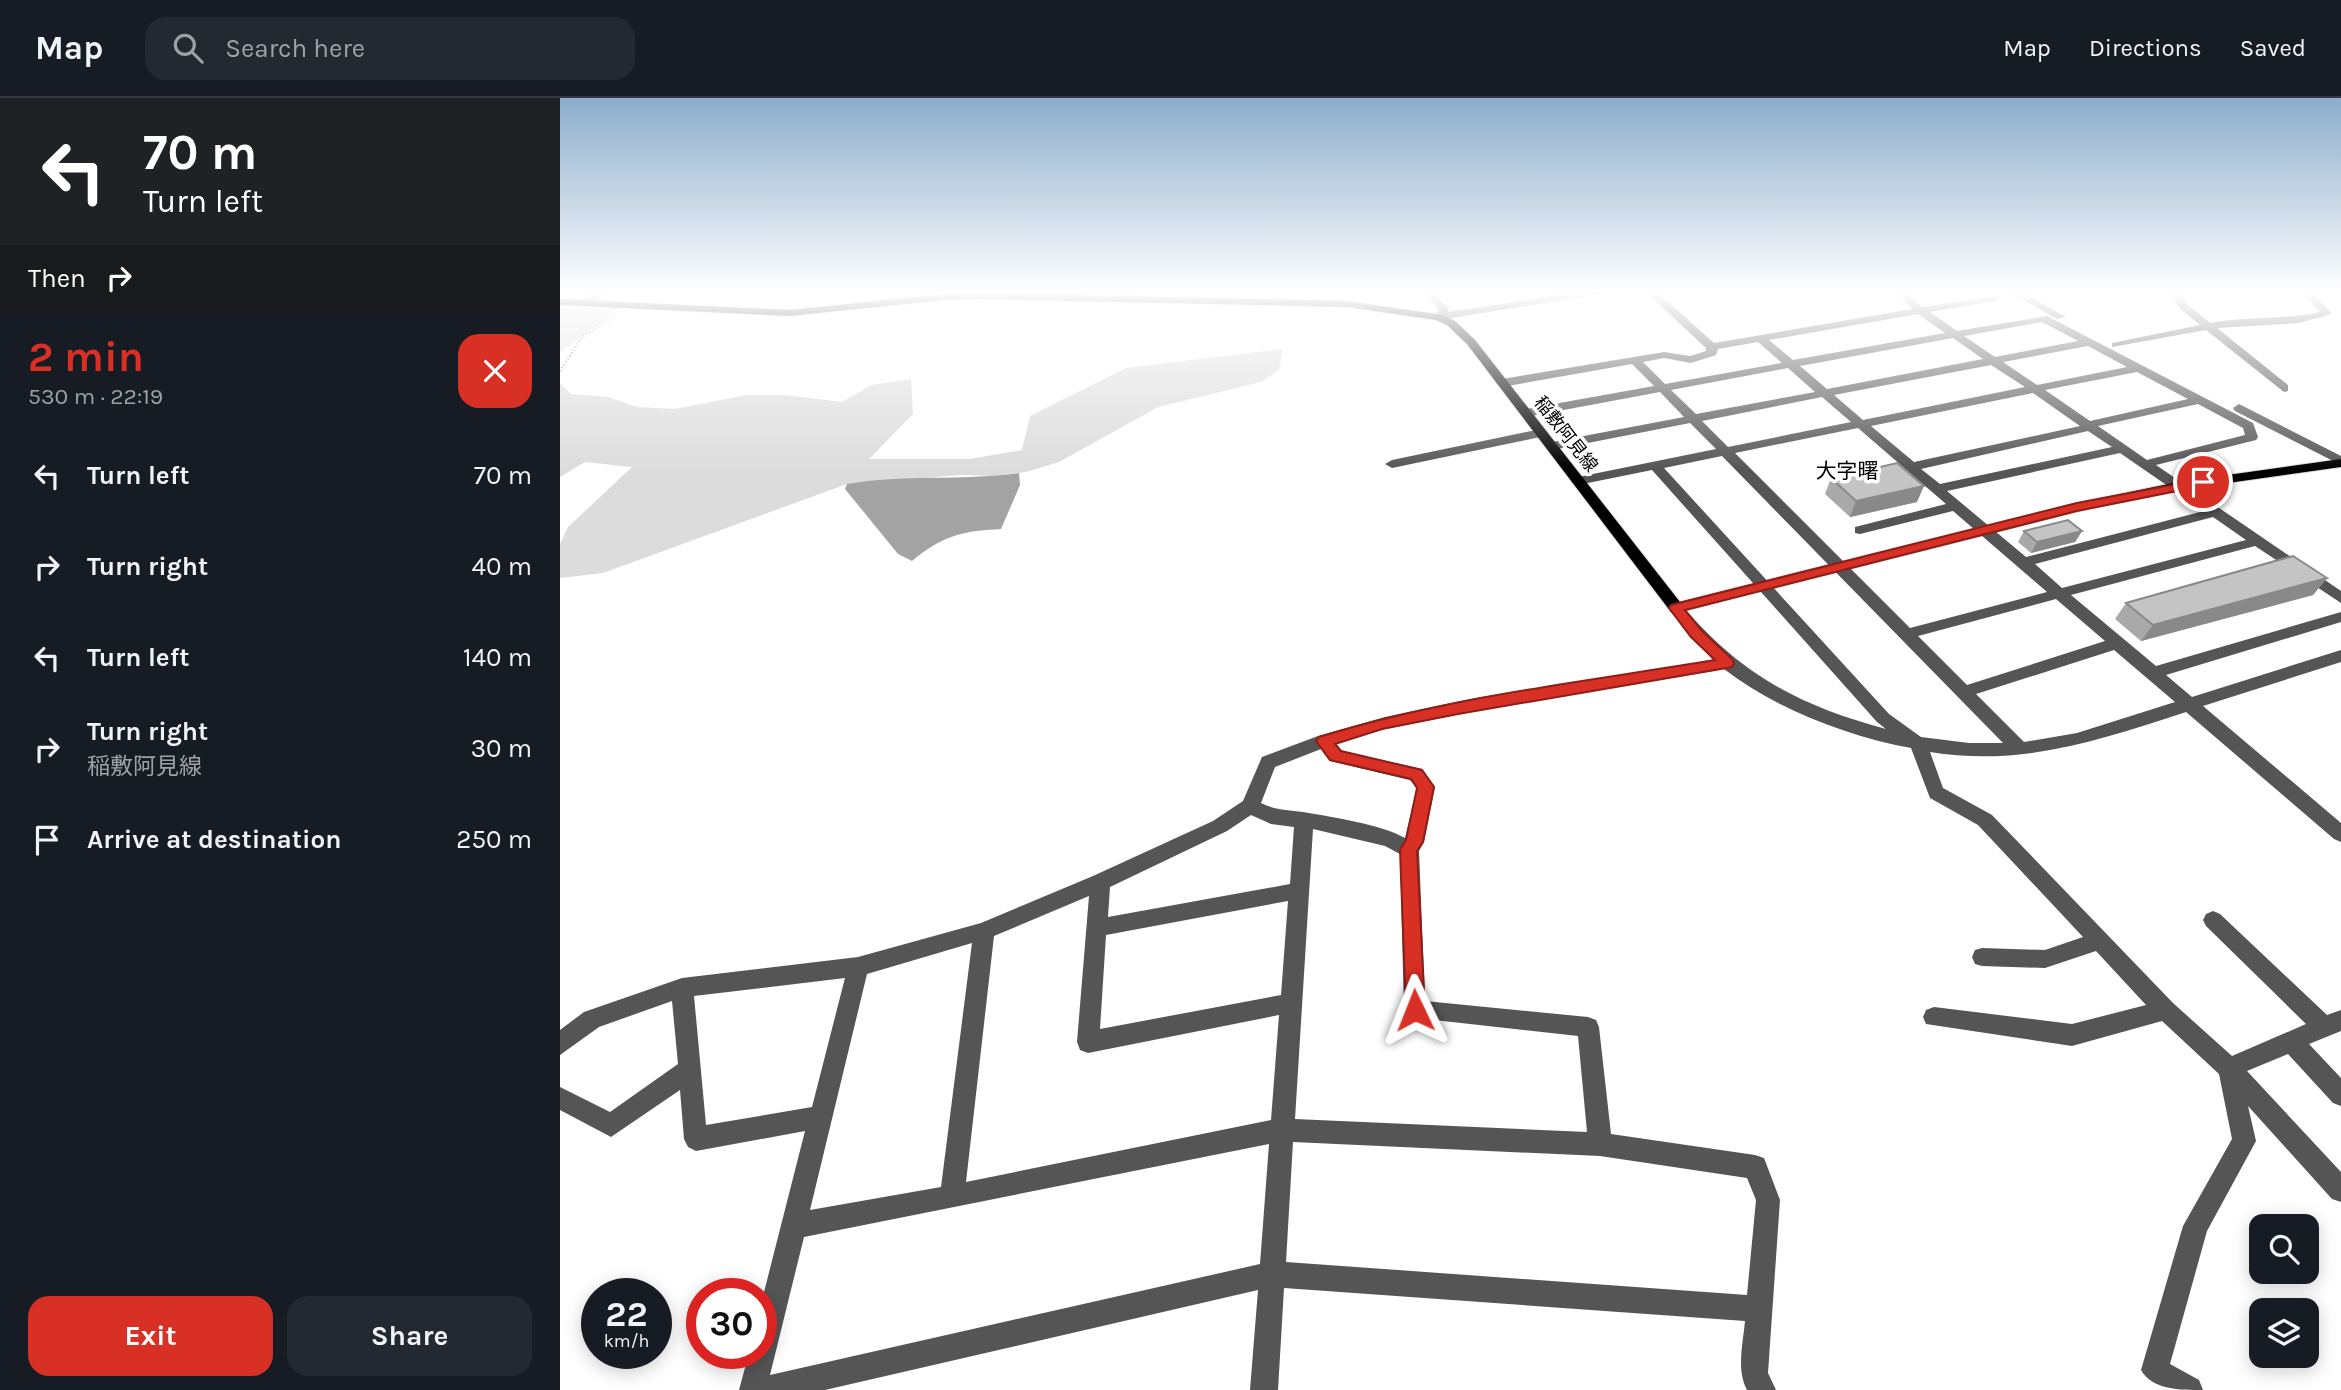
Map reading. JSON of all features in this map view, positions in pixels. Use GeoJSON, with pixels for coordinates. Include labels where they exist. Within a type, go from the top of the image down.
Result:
{"type":"FeatureCollection","features":[{"type":"Feature","properties":{"kind":"main road","name":"稲敷阿見線"},"geometry":{"type":"LineString","coordinates":[[1478,351],[1676,608]]}},
{"type":"Feature","properties":{"kind":"main road"},"geometry":{"type":"LineString","coordinates":[[1676,608],[1983,530],[2178,486],[2341,462]]}},
{"type":"Feature","properties":{"kind":"street"},"geometry":{"type":"LineString","coordinates":[[1502,383],[1664,355],[1691,360],[1712,351]]}},
{"type":"Feature","properties":{"kind":"street"},"geometry":{"type":"LineString","coordinates":[[1774,351],[2341,834]]}},
{"type":"Feature","properties":{"kind":"street"},"geometry":{"type":"LineString","coordinates":[[1526,413],[1862,351]]}},
{"type":"Feature","properties":{"kind":"street"},"geometry":{"type":"LineString","coordinates":[[1979,351],[2341,598]]}},
{"type":"Feature","properties":{"kind":"street"},"geometry":{"type":"LineString","coordinates":[[1552,446],[2043,351]]}},
{"type":"Feature","properties":{"kind":"street"},"geometry":{"type":"LineString","coordinates":[[2108,351],[2249,426],[2252,437],[2145,464]]}},
{"type":"Feature","properties":{"kind":"street"},"geometry":{"type":"LineString","coordinates":[[2128,351],[2341,462]]}},
{"type":"Feature","properties":{"kind":"street"},"geometry":{"type":"LineString","coordinates":[[2238,351],[2284,388]]}},
{"type":"Feature","properties":{"kind":"street"},"geometry":{"type":"LineString","coordinates":[[1635,360],[2020,749]]}},
{"type":"Feature","properties":{"kind":"street"},"geometry":{"type":"LineString","coordinates":[[1578,481],[2139,368]]}},
{"type":"Feature","properties":{"kind":"street"},"geometry":{"type":"LineString","coordinates":[[1910,467],[2200,400]]}},
{"type":"Feature","properties":{"kind":"street"},"geometry":{"type":"LineString","coordinates":[[1392,464],[1541,433]]}},
{"type":"Feature","properties":{"kind":"street"},"geometry":{"type":"LineString","coordinates":[[1936,489],[2122,449]]}},
{"type":"Feature","properties":{"kind":"street"},"geometry":{"type":"LineString","coordinates":[[1655,466],[1883,718],[1918,744],[1936,793],[1984,820],[2165,1010],[2229,1068],[2341,1190]]}},
{"type":"Feature","properties":{"kind":"street"},"geometry":{"type":"LineString","coordinates":[[1860,530],[1955,506]]}},
{"type":"Feature","properties":{"kind":"street"},"geometry":{"type":"LineString","coordinates":[[2022,563],[2215,512]]}},
{"type":"Feature","properties":{"kind":"street"},"geometry":{"type":"LineString","coordinates":[[1906,634],[2258,541]]}},
{"type":"Feature","properties":{"kind":"street"},"geometry":{"type":"LineString","coordinates":[[1676,608],[1696,633],[1727,663],[1749,679],[1819,714],[1866,733],[1918,744],[1987,750],[2048,747],[2077,740],[2341,656]]}},
{"type":"Feature","properties":{"kind":"street"},"geometry":{"type":"LineString","coordinates":[[2153,673],[2341,617]]}},
{"type":"Feature","properties":{"kind":"street"},"geometry":{"type":"LineString","coordinates":[[1963,692],[2118,643]]}},
{"type":"Feature","properties":{"kind":"street"},"geometry":{"type":"LineString","coordinates":[[560,1044],[592,1019],[682,988],[858,967],[984,930],[1100,882],[1220,826],[1250,806],[1268,762],[1324,741],[1382,723],[1458,708],[1727,663]]}},
{"type":"Feature","properties":{"kind":"street"},"geometry":{"type":"LineString","coordinates":[[1324,741],[1336,756],[1416,774],[1426,787],[1414,842],[1409,850],[1415,1010],[1588,1027],[1600,1144]]}},
{"type":"Feature","properties":{"kind":"street"},"geometry":{"type":"LineString","coordinates":[[1250,806],[1271,817],[1304,820],[1390,839],[1409,850]]}},
{"type":"Feature","properties":{"kind":"street"},"geometry":{"type":"LineString","coordinates":[[1264,1390],[1304,820]]}},
{"type":"Feature","properties":{"kind":"street"},"geometry":{"type":"LineString","coordinates":[[1100,882],[1099,928],[1088,1042],[1291,1003]]}},
{"type":"Feature","properties":{"kind":"street"},"geometry":{"type":"LineString","coordinates":[[1099,928],[1299,891]]}},
{"type":"Feature","properties":{"kind":"street"},"geometry":{"type":"LineString","coordinates":[[2213,920],[2332,1023],[2229,1068]]}},
{"type":"Feature","properties":{"kind":"street"},"geometry":{"type":"LineString","coordinates":[[952,1197],[984,930]]}},
{"type":"Feature","properties":{"kind":"street"},"geometry":{"type":"LineString","coordinates":[[1982,957],[2045,959],[2100,941]]}},
{"type":"Feature","properties":{"kind":"street"},"geometry":{"type":"LineString","coordinates":[[753,1390],[858,967]]}},
{"type":"Feature","properties":{"kind":"street"},"geometry":{"type":"LineString","coordinates":[[682,988],[696,1139],[820,1117]]}},
{"type":"Feature","properties":{"kind":"street"},"geometry":{"type":"LineString","coordinates":[[1934,1017],[2072,1035],[2165,1010]]}},
{"type":"Feature","properties":{"kind":"street"},"geometry":{"type":"LineString","coordinates":[[2291,1041],[2341,1095]]}},
{"type":"Feature","properties":{"kind":"street"},"geometry":{"type":"LineString","coordinates":[[2189,1390],[2155,1370],[2196,1226],[2244,1141],[2229,1068]]}},
{"type":"Feature","properties":{"kind":"street"},"geometry":{"type":"LineString","coordinates":[[560,1098],[611,1125],[690,1069]]}},
{"type":"Feature","properties":{"kind":"street"},"geometry":{"type":"LineString","coordinates":[[793,1226],[952,1197],[1282,1130],[1600,1144],[1755,1167],[1768,1200],[1754,1375],[1762,1390]]}},
{"type":"Feature","properties":{"kind":"street"},"geometry":{"type":"LineString","coordinates":[[765,1390],[1272,1274],[1759,1309]]}},
{"type":"Feature","properties":{"kind":"path"},"geometry":{"type":"LineString","coordinates":[[560,371],[573,351]]}},
{"type":"Feature","properties":{"kind":"shaded area"},"geometry":{"type":"Polygon","coordinates":[[[1283,351],[1279,370],[1261,382],[1158,407],[1059,462],[1026,472],[993,476],[961,475],[847,484],[603,573],[560,578],[560,544],[568,527],[632,467],[585,462],[560,477],[560,383],[571,394],[608,397],[637,407],[675,409],[746,395],[784,395],[842,402],[872,385],[911,379],[913,414],[869,459],[969,459],[1022,450],[1030,416],[1126,368],[1283,351]]]}},
{"type":"Feature","properties":{"kind":"shaded area"},"geometry":{"type":"Polygon","coordinates":[[[1019,473],[1020,485],[1001,529],[953,536],[912,561],[898,554],[845,489],[847,484],[868,481],[1019,473]]]}},
{"type":"Feature","properties":{"kind":"building"},"geometry":{"type":"Polygon","coordinates":[[[1897,463],[1924,486],[1856,501],[1831,478],[1897,463]]]}},
{"type":"Feature","properties":{"kind":"building"},"geometry":{"type":"Polygon","coordinates":[[[2068,520],[2082,531],[2037,542],[2024,531],[2068,520]]]}},
{"type":"Feature","properties":{"kind":"building"},"geometry":{"type":"Polygon","coordinates":[[[2293,556],[2327,578],[2153,625],[2126,603],[2293,556]]]}},
{"type":"Feature","properties":{"kind":"district","name":"大字曙"},"geometry":{"type":"Point","coordinates":[1847,471]}},
{"type":"Feature","properties":{"kind":"route"},"geometry":{"type":"LineString","coordinates":[[1415,1010],[1409,850],[1414,842],[1426,787],[1416,774],[1336,756],[1324,741],[1382,723],[1458,708],[1727,663],[1696,633],[1676,608],[2077,507],[2203,482]]}}]}
